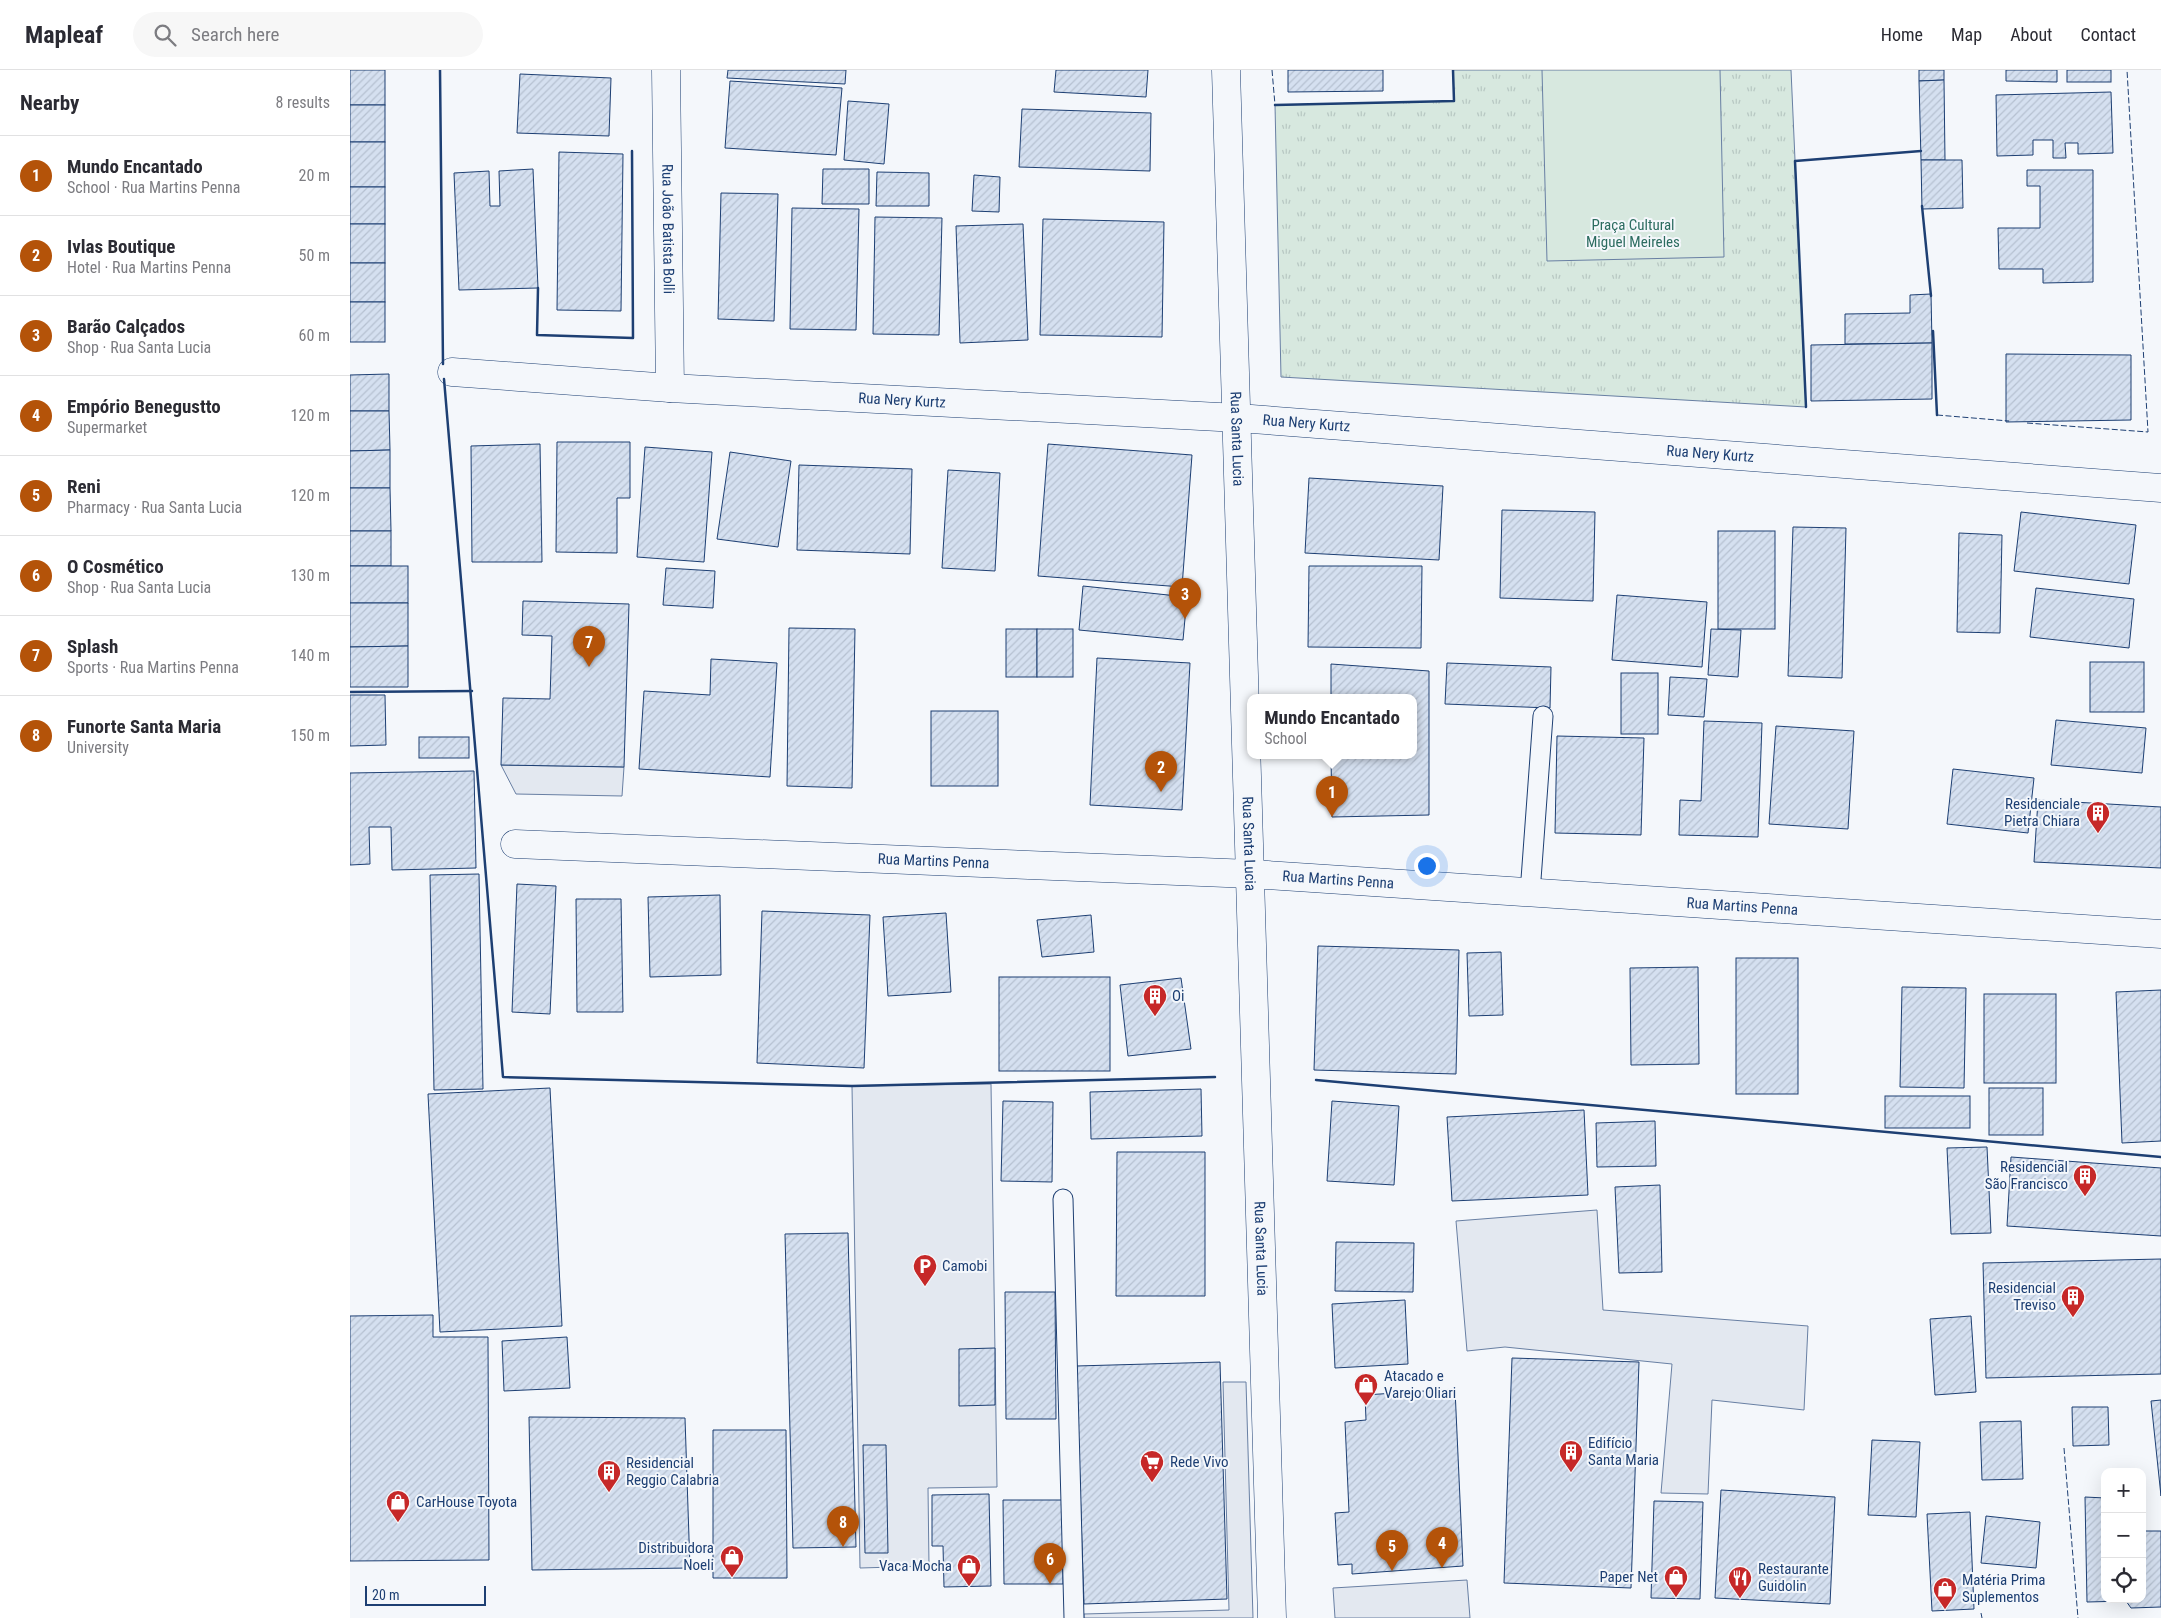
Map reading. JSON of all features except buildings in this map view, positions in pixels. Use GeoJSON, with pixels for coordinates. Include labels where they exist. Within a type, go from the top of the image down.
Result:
{"type":"FeatureCollection","features":[{"type":"Feature","properties":{"kind":"street","name":"Rua João Batista Bolli"},"geometry":{"type":"LineString","coordinates":[[666,70],[670,388]]}},
{"type":"Feature","properties":{"kind":"street","name":"Rua Santa Lucia"},"geometry":{"type":"LineString","coordinates":[[1226,70],[1247,734]]}},
{"type":"Feature","properties":{"kind":"street","name":"Rua Nery Kurtz"},"geometry":{"type":"LineString","coordinates":[[452,372],[670,388],[1238,418],[2161,488]]}},
{"type":"Feature","properties":{"kind":"street","name":"Rua Santa Lucia"},"geometry":{"type":"LineString","coordinates":[[1248,759],[1272,1618]]}},
{"type":"Feature","properties":{"kind":"street","name":"Rua Martins Penna"},"geometry":{"type":"LineString","coordinates":[[515,844],[1251,874],[2161,934]]}},
{"type":"Feature","properties":{"kind":"lane"},"geometry":{"type":"LineString","coordinates":[[1530,893],[1543,716]]}},
{"type":"Feature","properties":{"kind":"lane"},"geometry":{"type":"LineString","coordinates":[[1063,1199],[1074,1618]]}},
{"type":"Feature","properties":{"kind":"green space","name":"Praça Cultural Miguel Meireles"},"geometry":{"type":"Polygon","coordinates":[[[1453,70],[1791,70],[1806,407],[1281,377],[1275,105],[1454,101],[1453,70]]]}},
{"type":"Feature","properties":{"kind":"green space"},"geometry":{"type":"Polygon","coordinates":[[[1542,70],[1720,70],[1724,257],[1547,261],[1542,70]]]}},
{"type":"Feature","properties":{"kind":"shaded area"},"geometry":{"type":"Polygon","coordinates":[[[501,765],[624,767],[622,796],[516,794],[501,765]]]}},
{"type":"Feature","properties":{"kind":"shaded area","name":"Camobi"},"geometry":{"type":"Polygon","coordinates":[[[991,1084],[997,1487],[928,1488],[929,1566],[860,1568],[852,1086],[991,1084]]]}},
{"type":"Feature","properties":{"kind":"shaded area"},"geometry":{"type":"Polygon","coordinates":[[[1597,1210],[1603,1310],[1808,1326],[1804,1410],[1712,1400],[1708,1494],[1661,1493],[1672,1364],[1505,1347],[1467,1351],[1456,1221],[1597,1210]]]}},
{"type":"Feature","properties":{"kind":"shaded area"},"geometry":{"type":"Polygon","coordinates":[[[1223,1382],[1246,1382],[1253,1618],[1084,1618],[1084,1614],[1229,1610],[1223,1382]]]}},
{"type":"Feature","properties":{"kind":"shaded area"},"geometry":{"type":"Polygon","coordinates":[[[1467,1580],[1470,1618],[1335,1618],[1333,1588],[1467,1580]]]}},
{"type":"Feature","properties":{"kind":"fence"},"geometry":{"type":"LineString","coordinates":[[1272,70],[1275,105]]}},
{"type":"Feature","properties":{"kind":"fence"},"geometry":{"type":"LineString","coordinates":[[2027,423],[2148,432],[2127,70]]}},
{"type":"Feature","properties":{"kind":"fence"},"geometry":{"type":"LineString","coordinates":[[1937,415],[2009,421]]}},
{"type":"Feature","properties":{"kind":"fence"},"geometry":{"type":"LineString","coordinates":[[2064,1448],[2078,1618]]}},
{"type":"Feature","properties":{"kind":"fence"},"geometry":{"type":"LineString","coordinates":[[1981,1613],[1982,1618]]}},
{"type":"Feature","properties":{"kind":"wall"},"geometry":{"type":"LineString","coordinates":[[440,70],[443,364]]}},
{"type":"Feature","properties":{"kind":"wall"},"geometry":{"type":"LineString","coordinates":[[1275,105],[1454,101],[1453,70]]}},
{"type":"Feature","properties":{"kind":"wall"},"geometry":{"type":"LineString","coordinates":[[538,288],[537,335],[633,338],[632,151]]}},
{"type":"Feature","properties":{"kind":"wall"},"geometry":{"type":"LineString","coordinates":[[1806,407],[1795,161],[1921,151]]}},
{"type":"Feature","properties":{"kind":"wall"},"geometry":{"type":"LineString","coordinates":[[1922,206],[1931,296]]}},
{"type":"Feature","properties":{"kind":"wall"},"geometry":{"type":"LineString","coordinates":[[1933,331],[1937,415]]}},
{"type":"Feature","properties":{"kind":"wall"},"geometry":{"type":"LineString","coordinates":[[444,379],[503,1077],[852,1086],[1215,1077]]}},
{"type":"Feature","properties":{"kind":"wall"},"geometry":{"type":"LineString","coordinates":[[350,692],[472,691]]}},
{"type":"Feature","properties":{"kind":"wall"},"geometry":{"type":"LineString","coordinates":[[1316,1080],[2161,1157]]}},
{"type":"Feature","properties":{"kind":"place","name":"Barão Calçados"},"geometry":{"type":"Point","coordinates":[1185,619]}},
{"type":"Feature","properties":{"kind":"place","name":"Splash"},"geometry":{"type":"Point","coordinates":[589,667]}},
{"type":"Feature","properties":{"kind":"place","name":"Ivlas Boutique"},"geometry":{"type":"Point","coordinates":[1161,792]}},
{"type":"Feature","properties":{"kind":"place","name":"Mundo Encantado"},"geometry":{"type":"Point","coordinates":[1332,817]}},
{"type":"Feature","properties":{"kind":"place","name":"Residenciale Pietra Chiara"},"geometry":{"type":"Point","coordinates":[2098,834]}},
{"type":"Feature","properties":{"kind":"place","name":"Oi"},"geometry":{"type":"Point","coordinates":[1155,1017]}},
{"type":"Feature","properties":{"kind":"place","name":"Residencial São Francisco"},"geometry":{"type":"Point","coordinates":[2085,1197]}},
{"type":"Feature","properties":{"kind":"place","name":"Camobi"},"geometry":{"type":"Point","coordinates":[925,1287]}},
{"type":"Feature","properties":{"kind":"place","name":"Residencial Treviso"},"geometry":{"type":"Point","coordinates":[2073,1318]}},
{"type":"Feature","properties":{"kind":"place","name":"Atacado e Varejo Oliari"},"geometry":{"type":"Point","coordinates":[1366,1406]}},
{"type":"Feature","properties":{"kind":"place","name":"Edifício Santa Maria"},"geometry":{"type":"Point","coordinates":[1571,1473]}},
{"type":"Feature","properties":{"kind":"place","name":"Rede Vivo"},"geometry":{"type":"Point","coordinates":[1152,1483]}},
{"type":"Feature","properties":{"kind":"place","name":"Residencial Reggio Calabria"},"geometry":{"type":"Point","coordinates":[609,1493]}},
{"type":"Feature","properties":{"kind":"place","name":"CarHouse Toyota"},"geometry":{"type":"Point","coordinates":[398,1523]}},
{"type":"Feature","properties":{"kind":"place","name":"Funorte Santa Maria"},"geometry":{"type":"Point","coordinates":[843,1547]}},
{"type":"Feature","properties":{"kind":"place","name":"Empório Benegustto"},"geometry":{"type":"Point","coordinates":[1442,1568]}},
{"type":"Feature","properties":{"kind":"place","name":"Reni"},"geometry":{"type":"Point","coordinates":[1392,1571]}},
{"type":"Feature","properties":{"kind":"place","name":"Distribuidora Noeli"},"geometry":{"type":"Point","coordinates":[732,1578]}},
{"type":"Feature","properties":{"kind":"place","name":"O Cosmético"},"geometry":{"type":"Point","coordinates":[1050,1584]}},
{"type":"Feature","properties":{"kind":"place","name":"Vaca Mocha"},"geometry":{"type":"Point","coordinates":[969,1587]}},
{"type":"Feature","properties":{"kind":"place","name":"Paper Net"},"geometry":{"type":"Point","coordinates":[1676,1598]}},
{"type":"Feature","properties":{"kind":"place","name":"Restaurante Guidolin"},"geometry":{"type":"Point","coordinates":[1740,1599]}},
{"type":"Feature","properties":{"kind":"place","name":"Matéria Prima Suplementos"},"geometry":{"type":"Point","coordinates":[1945,1610]}}]}
